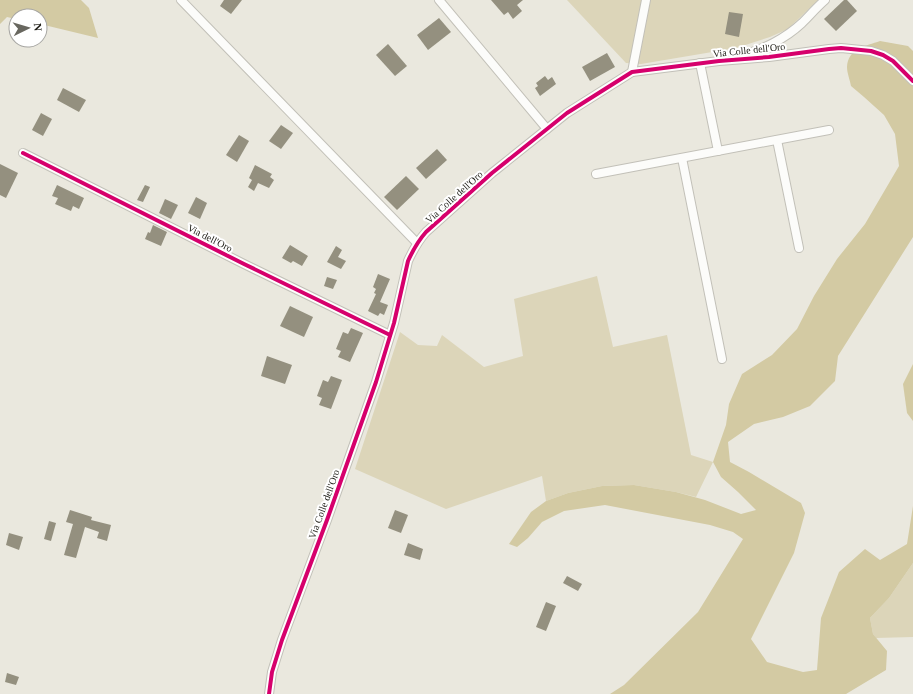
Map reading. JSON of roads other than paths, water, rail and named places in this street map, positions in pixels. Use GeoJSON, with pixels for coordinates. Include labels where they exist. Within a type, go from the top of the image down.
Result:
{"type":"FeatureCollection","features":[{"type":"Feature","properties":{"kind":"street"},"geometry":{"type":"LineString","coordinates":[[181,0],[417,243]]}},
{"type":"Feature","properties":{"kind":"street"},"geometry":{"type":"LineString","coordinates":[[438,0],[547,129]]}},
{"type":"Feature","properties":{"kind":"street"},"geometry":{"type":"LineString","coordinates":[[632,72],[646,0]]}},
{"type":"Feature","properties":{"kind":"street"},"geometry":{"type":"LineString","coordinates":[[719,61],[752,53],[776,41],[801,24],[825,0]]}},
{"type":"Feature","properties":{"kind":"street","name":"Via Colle dell'Oro"},"geometry":{"type":"LineString","coordinates":[[269,694],[272,672],[278,652],[376,382],[394,323],[408,261],[417,243],[426,232],[492,173],[567,113],[632,72],[841,48],[871,51],[883,55],[893,61],[913,81]]}},
{"type":"Feature","properties":{"kind":"street"},"geometry":{"type":"LineString","coordinates":[[700,63],[718,151]]}},
{"type":"Feature","properties":{"kind":"street"},"geometry":{"type":"LineString","coordinates":[[596,174],[829,130]]}},
{"type":"Feature","properties":{"kind":"street"},"geometry":{"type":"LineString","coordinates":[[777,140],[799,248]]}},
{"type":"Feature","properties":{"kind":"street","name":"Via dell'Oro"},"geometry":{"type":"LineString","coordinates":[[23,153],[237,261],[390,335]]}},
{"type":"Feature","properties":{"kind":"street"},"geometry":{"type":"LineString","coordinates":[[682,158],[722,359]]}}]}
